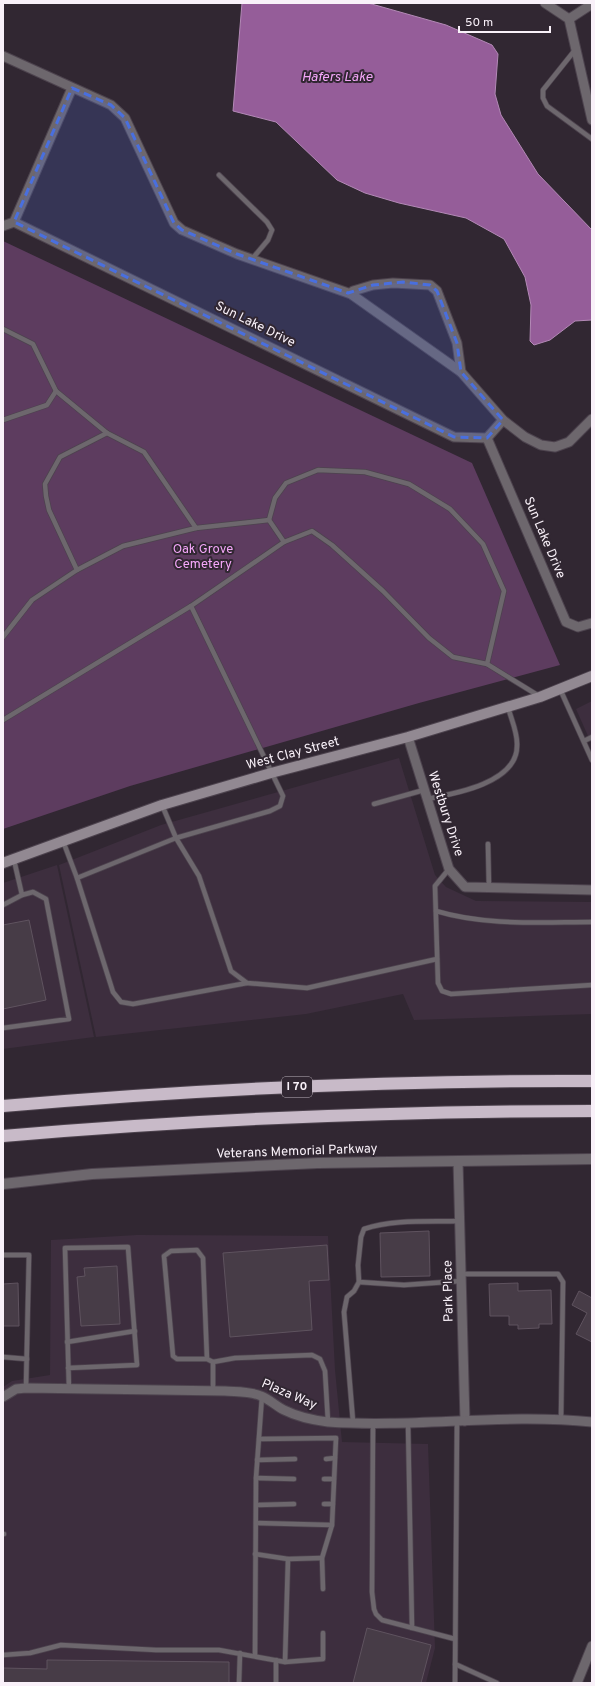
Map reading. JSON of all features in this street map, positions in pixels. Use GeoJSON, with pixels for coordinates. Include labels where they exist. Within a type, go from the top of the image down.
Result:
{"type":"FeatureCollection","features":[{"type":"Feature","properties":{"kind":"highway","name":"I 70"},"geometry":{"type":"LineString","coordinates":[[3,1106],[159,1094],[315,1086],[419,1082],[592,1081]]}},
{"type":"Feature","properties":{"kind":"highway","name":"I 70"},"geometry":{"type":"LineString","coordinates":[[3,1136],[158,1124],[400,1112],[592,1110]]}},
{"type":"Feature","properties":{"kind":"main road","name":"West Clay Street"},"geometry":{"type":"LineString","coordinates":[[3,863],[162,805],[271,773],[408,737],[508,707],[540,697],[592,676]]}},
{"type":"Feature","properties":{"kind":"street"},"geometry":{"type":"LineString","coordinates":[[545,3],[569,19],[592,120]]}},
{"type":"Feature","properties":{"kind":"street"},"geometry":{"type":"LineString","coordinates":[[569,19],[592,4]]}},
{"type":"Feature","properties":{"kind":"street"},"geometry":{"type":"LineString","coordinates":[[3,56],[111,105],[125,118],[174,223],[182,230],[252,259],[351,294],[461,372],[503,420],[524,437],[541,445],[555,446],[569,442],[592,419]]}},
{"type":"Feature","properties":{"kind":"street"},"geometry":{"type":"LineString","coordinates":[[3,226],[14,222],[72,88]]}},
{"type":"Feature","properties":{"kind":"street","name":"Sun Lake Drive"},"geometry":{"type":"LineString","coordinates":[[14,222],[454,437],[488,438],[566,622],[578,627],[592,623]]}},
{"type":"Feature","properties":{"kind":"street"},"geometry":{"type":"LineString","coordinates":[[351,294],[353,291],[373,285],[403,282],[430,285],[437,291],[457,343],[461,372]]}},
{"type":"Feature","properties":{"kind":"street"},"geometry":{"type":"LineString","coordinates":[[488,438],[503,420]]}},
{"type":"Feature","properties":{"kind":"street","name":"Westbury Drive"},"geometry":{"type":"LineString","coordinates":[[408,737],[449,869],[465,887],[592,890]]}},
{"type":"Feature","properties":{"kind":"street","name":"Veterans Memorial Parkway"},"geometry":{"type":"LineString","coordinates":[[3,1184],[92,1174],[318,1163],[592,1159]]}},
{"type":"Feature","properties":{"kind":"street","name":"Park Place"},"geometry":{"type":"LineString","coordinates":[[458,1161],[462,1277],[461,1422]]}},
{"type":"Feature","properties":{"kind":"street","name":"Plaza Way"},"geometry":{"type":"LineString","coordinates":[[3,1397],[16,1389],[26,1388],[213,1391],[253,1393],[262,1396],[284,1410],[306,1419],[328,1422],[461,1422],[560,1419],[592,1422]]}},
{"type":"Feature","properties":{"kind":"street"},"geometry":{"type":"LineString","coordinates":[[577,1683],[592,1646]]}},
{"type":"Feature","properties":{"kind":"lane"},"geometry":{"type":"LineString","coordinates":[[575,50],[543,90],[543,98],[547,106],[592,139]]}},
{"type":"Feature","properties":{"kind":"lane"},"geometry":{"type":"LineString","coordinates":[[219,175],[267,222],[272,230],[268,240],[252,259]]}},
{"type":"Feature","properties":{"kind":"lane"},"geometry":{"type":"LineString","coordinates":[[3,329],[33,344],[56,391],[107,433],[144,452],[196,528]]}},
{"type":"Feature","properties":{"kind":"lane"},"geometry":{"type":"LineString","coordinates":[[3,420],[47,405],[56,391]]}},
{"type":"Feature","properties":{"kind":"lane"},"geometry":{"type":"LineString","coordinates":[[77,570],[49,510],[45,484],[60,457],[107,433]]}},
{"type":"Feature","properties":{"kind":"lane"},"geometry":{"type":"LineString","coordinates":[[284,542],[269,520],[274,498],[286,483],[318,470],[365,472],[409,484],[450,509],[482,544],[504,591],[487,664]]}},
{"type":"Feature","properties":{"kind":"lane"},"geometry":{"type":"LineString","coordinates":[[3,637],[32,600],[77,570],[123,546],[196,528],[269,520]]}},
{"type":"Feature","properties":{"kind":"lane"},"geometry":{"type":"LineString","coordinates":[[3,720],[191,606],[284,542],[312,531],[332,544],[383,591],[429,638],[453,657],[487,664],[540,697]]}},
{"type":"Feature","properties":{"kind":"lane"},"geometry":{"type":"LineString","coordinates":[[78,878],[176,838],[270,811],[280,806],[283,796],[191,606]]}},
{"type":"Feature","properties":{"kind":"lane"},"geometry":{"type":"LineString","coordinates":[[560,689],[592,760]]}},
{"type":"Feature","properties":{"kind":"lane"},"geometry":{"type":"LineString","coordinates":[[427,799],[470,789],[490,782],[506,769],[514,760],[518,747],[508,707]]}},
{"type":"Feature","properties":{"kind":"lane"},"geometry":{"type":"LineString","coordinates":[[584,741],[592,737]]}},
{"type":"Feature","properties":{"kind":"lane"},"geometry":{"type":"LineString","coordinates":[[374,804],[424,790]]}},
{"type":"Feature","properties":{"kind":"lane"},"geometry":{"type":"LineString","coordinates":[[162,805],[176,838],[199,876],[231,971],[247,983]]}},
{"type":"Feature","properties":{"kind":"lane"},"geometry":{"type":"LineString","coordinates":[[64,841],[78,878],[113,992],[121,1002],[133,1004],[247,983],[307,988],[437,959]]}},
{"type":"Feature","properties":{"kind":"lane"},"geometry":{"type":"LineString","coordinates":[[488,844],[489,888]]}},
{"type":"Feature","properties":{"kind":"lane"},"geometry":{"type":"LineString","coordinates":[[14,860],[22,895]]}},
{"type":"Feature","properties":{"kind":"lane"},"geometry":{"type":"LineString","coordinates":[[449,869],[436,886],[438,983],[442,991],[450,994],[592,985]]}},
{"type":"Feature","properties":{"kind":"lane"},"geometry":{"type":"LineString","coordinates":[[3,905],[22,895],[33,892],[46,899],[69,1020],[3,1028]]}},
{"type":"Feature","properties":{"kind":"lane"},"geometry":{"type":"LineString","coordinates":[[436,911],[459,918],[486,921],[592,922]]}},
{"type":"Feature","properties":{"kind":"lane"},"geometry":{"type":"LineString","coordinates":[[353,1422],[344,1312],[347,1297],[354,1291],[359,1282],[358,1264],[361,1237],[364,1229],[375,1225],[411,1222],[460,1221]]}},
{"type":"Feature","properties":{"kind":"lane"},"geometry":{"type":"LineString","coordinates":[[68,1368],[137,1365],[128,1247],[65,1248],[67,1342],[68,1368],[69,1389]]}},
{"type":"Feature","properties":{"kind":"lane"},"geometry":{"type":"LineString","coordinates":[[207,1359],[203,1258],[197,1250],[171,1251],[164,1256],[173,1356],[177,1359],[207,1359],[213,1362],[235,1358],[312,1355],[320,1359],[325,1371],[328,1422]]}},
{"type":"Feature","properties":{"kind":"lane"},"geometry":{"type":"LineString","coordinates":[[3,1255],[29,1255],[28,1359],[26,1388]]}},
{"type":"Feature","properties":{"kind":"lane"},"geometry":{"type":"LineString","coordinates":[[359,1282],[404,1285],[462,1277],[558,1274],[563,1282],[560,1419]]}},
{"type":"Feature","properties":{"kind":"lane"},"geometry":{"type":"LineString","coordinates":[[67,1342],[135,1331]]}},
{"type":"Feature","properties":{"kind":"lane"},"geometry":{"type":"LineString","coordinates":[[3,1357],[28,1359]]}},
{"type":"Feature","properties":{"kind":"lane"},"geometry":{"type":"LineString","coordinates":[[213,1362],[213,1391]]}},
{"type":"Feature","properties":{"kind":"lane"},"geometry":{"type":"LineString","coordinates":[[255,1656],[256,1478],[262,1396]]}},
{"type":"Feature","properties":{"kind":"lane"},"geometry":{"type":"LineString","coordinates":[[373,1422],[372,1592],[374,1609],[378,1618],[382,1620],[455,1639]]}},
{"type":"Feature","properties":{"kind":"lane"},"geometry":{"type":"LineString","coordinates":[[408,1422],[412,1628]]}},
{"type":"Feature","properties":{"kind":"lane"},"geometry":{"type":"LineString","coordinates":[[455,1683],[461,1422]]}},
{"type":"Feature","properties":{"kind":"lane"},"geometry":{"type":"LineString","coordinates":[[259,1439],[336,1438],[332,1525],[322,1558],[323,1589]]}},
{"type":"Feature","properties":{"kind":"lane"},"geometry":{"type":"LineString","coordinates":[[326,1459],[335,1458]]}},
{"type":"Feature","properties":{"kind":"lane"},"geometry":{"type":"LineString","coordinates":[[257,1460],[295,1459]]}},
{"type":"Feature","properties":{"kind":"lane"},"geometry":{"type":"LineString","coordinates":[[256,1478],[294,1479]]}},
{"type":"Feature","properties":{"kind":"lane"},"geometry":{"type":"LineString","coordinates":[[324,1479],[334,1479]]}},
{"type":"Feature","properties":{"kind":"lane"},"geometry":{"type":"LineString","coordinates":[[257,1505],[294,1504]]}},
{"type":"Feature","properties":{"kind":"lane"},"geometry":{"type":"LineString","coordinates":[[324,1504],[333,1504]]}},
{"type":"Feature","properties":{"kind":"lane"},"geometry":{"type":"LineString","coordinates":[[256,1523],[332,1525]]}},
{"type":"Feature","properties":{"kind":"lane"},"geometry":{"type":"LineString","coordinates":[[255,1554],[288,1558],[322,1558]]}},
{"type":"Feature","properties":{"kind":"lane"},"geometry":{"type":"LineString","coordinates":[[285,1662],[288,1558]]}},
{"type":"Feature","properties":{"kind":"lane"},"geometry":{"type":"LineString","coordinates":[[3,1655],[30,1653],[61,1645],[156,1650],[219,1650],[285,1662],[323,1659],[323,1634]]}},
{"type":"Feature","properties":{"kind":"lane"},"geometry":{"type":"LineString","coordinates":[[239,1683],[240,1654]]}},
{"type":"Feature","properties":{"kind":"lane"},"geometry":{"type":"LineString","coordinates":[[276,1660],[276,1683]]}},
{"type":"Feature","properties":{"kind":"lane"},"geometry":{"type":"LineString","coordinates":[[455,1664],[496,1683]]}},
{"type":"Feature","properties":{"kind":"highlighted area"},"geometry":{"type":"Polygon","coordinates":[[[72,88],[111,105],[125,118],[174,223],[182,230],[237,254],[348,293],[373,285],[403,282],[430,285],[437,291],[457,343],[461,372],[503,420],[487,438],[454,437],[14,222],[72,88]]]}},
{"type":"Feature","properties":{"kind":"shaded area"},"geometry":{"type":"Polygon","coordinates":[[[592,701],[592,745],[576,709],[592,701]]]}},
{"type":"Feature","properties":{"kind":"shaded area"},"geometry":{"type":"Polygon","coordinates":[[[399,758],[435,875],[446,887],[476,901],[592,902],[592,1014],[414,1020],[403,994],[306,1014],[96,1037],[59,865],[161,825],[399,758]]]}},
{"type":"Feature","properties":{"kind":"shaded area"},"geometry":{"type":"Polygon","coordinates":[[[57,865],[94,1037],[3,1049],[3,883],[57,865]]]}},
{"type":"Feature","properties":{"kind":"shaded area"},"geometry":{"type":"Polygon","coordinates":[[[137,1235],[328,1236],[335,1370],[342,1442],[428,1444],[435,1648],[426,1683],[3,1683],[3,1387],[12,1381],[50,1375],[51,1240],[137,1235]]]}},
{"type":"Feature","properties":{"kind":"green space","name":"Oak Grove Cemetery"},"geometry":{"type":"Polygon","coordinates":[[[3,241],[472,463],[560,665],[419,703],[130,786],[3,829],[3,241]]]}},
{"type":"Feature","properties":{"kind":"water","name":"Hafers Lake"},"geometry":{"type":"Polygon","coordinates":[[[242,3],[368,3],[446,25],[492,45],[498,54],[495,94],[501,115],[538,174],[592,230],[592,320],[575,321],[550,340],[534,345],[530,341],[531,305],[525,277],[504,239],[466,218],[399,203],[365,193],[337,180],[276,122],[233,111],[242,3]]]}},
{"type":"Feature","properties":{"kind":"building"},"geometry":{"type":"Polygon","coordinates":[[[29,920],[46,1000],[3,1009],[3,925],[29,920]]]}},
{"type":"Feature","properties":{"kind":"building"},"geometry":{"type":"Polygon","coordinates":[[[429,1231],[430,1276],[381,1277],[380,1233],[429,1231]]]}},
{"type":"Feature","properties":{"kind":"building"},"geometry":{"type":"Polygon","coordinates":[[[327,1245],[329,1280],[309,1281],[312,1330],[230,1337],[223,1253],[327,1245]]]}},
{"type":"Feature","properties":{"kind":"building"},"geometry":{"type":"Polygon","coordinates":[[[117,1266],[120,1324],[81,1326],[77,1277],[85,1276],[84,1268],[117,1266]]]}},
{"type":"Feature","properties":{"kind":"building"},"geometry":{"type":"Polygon","coordinates":[[[18,1283],[19,1326],[3,1326],[3,1284],[18,1283]]]}},
{"type":"Feature","properties":{"kind":"building"},"geometry":{"type":"Polygon","coordinates":[[[518,1283],[518,1291],[551,1290],[552,1324],[539,1324],[539,1328],[518,1329],[518,1325],[509,1325],[509,1316],[490,1316],[489,1284],[518,1283]]]}},
{"type":"Feature","properties":{"kind":"building"},"geometry":{"type":"Polygon","coordinates":[[[579,1291],[592,1298],[592,1342],[576,1334],[587,1313],[572,1305],[579,1291]]]}},
{"type":"Feature","properties":{"kind":"building"},"geometry":{"type":"Polygon","coordinates":[[[367,1628],[431,1645],[421,1683],[353,1683],[367,1628]]]}},
{"type":"Feature","properties":{"kind":"building"},"geometry":{"type":"Polygon","coordinates":[[[47,1660],[229,1662],[229,1683],[3,1683],[3,1668],[47,1669],[47,1660]]]}}]}
